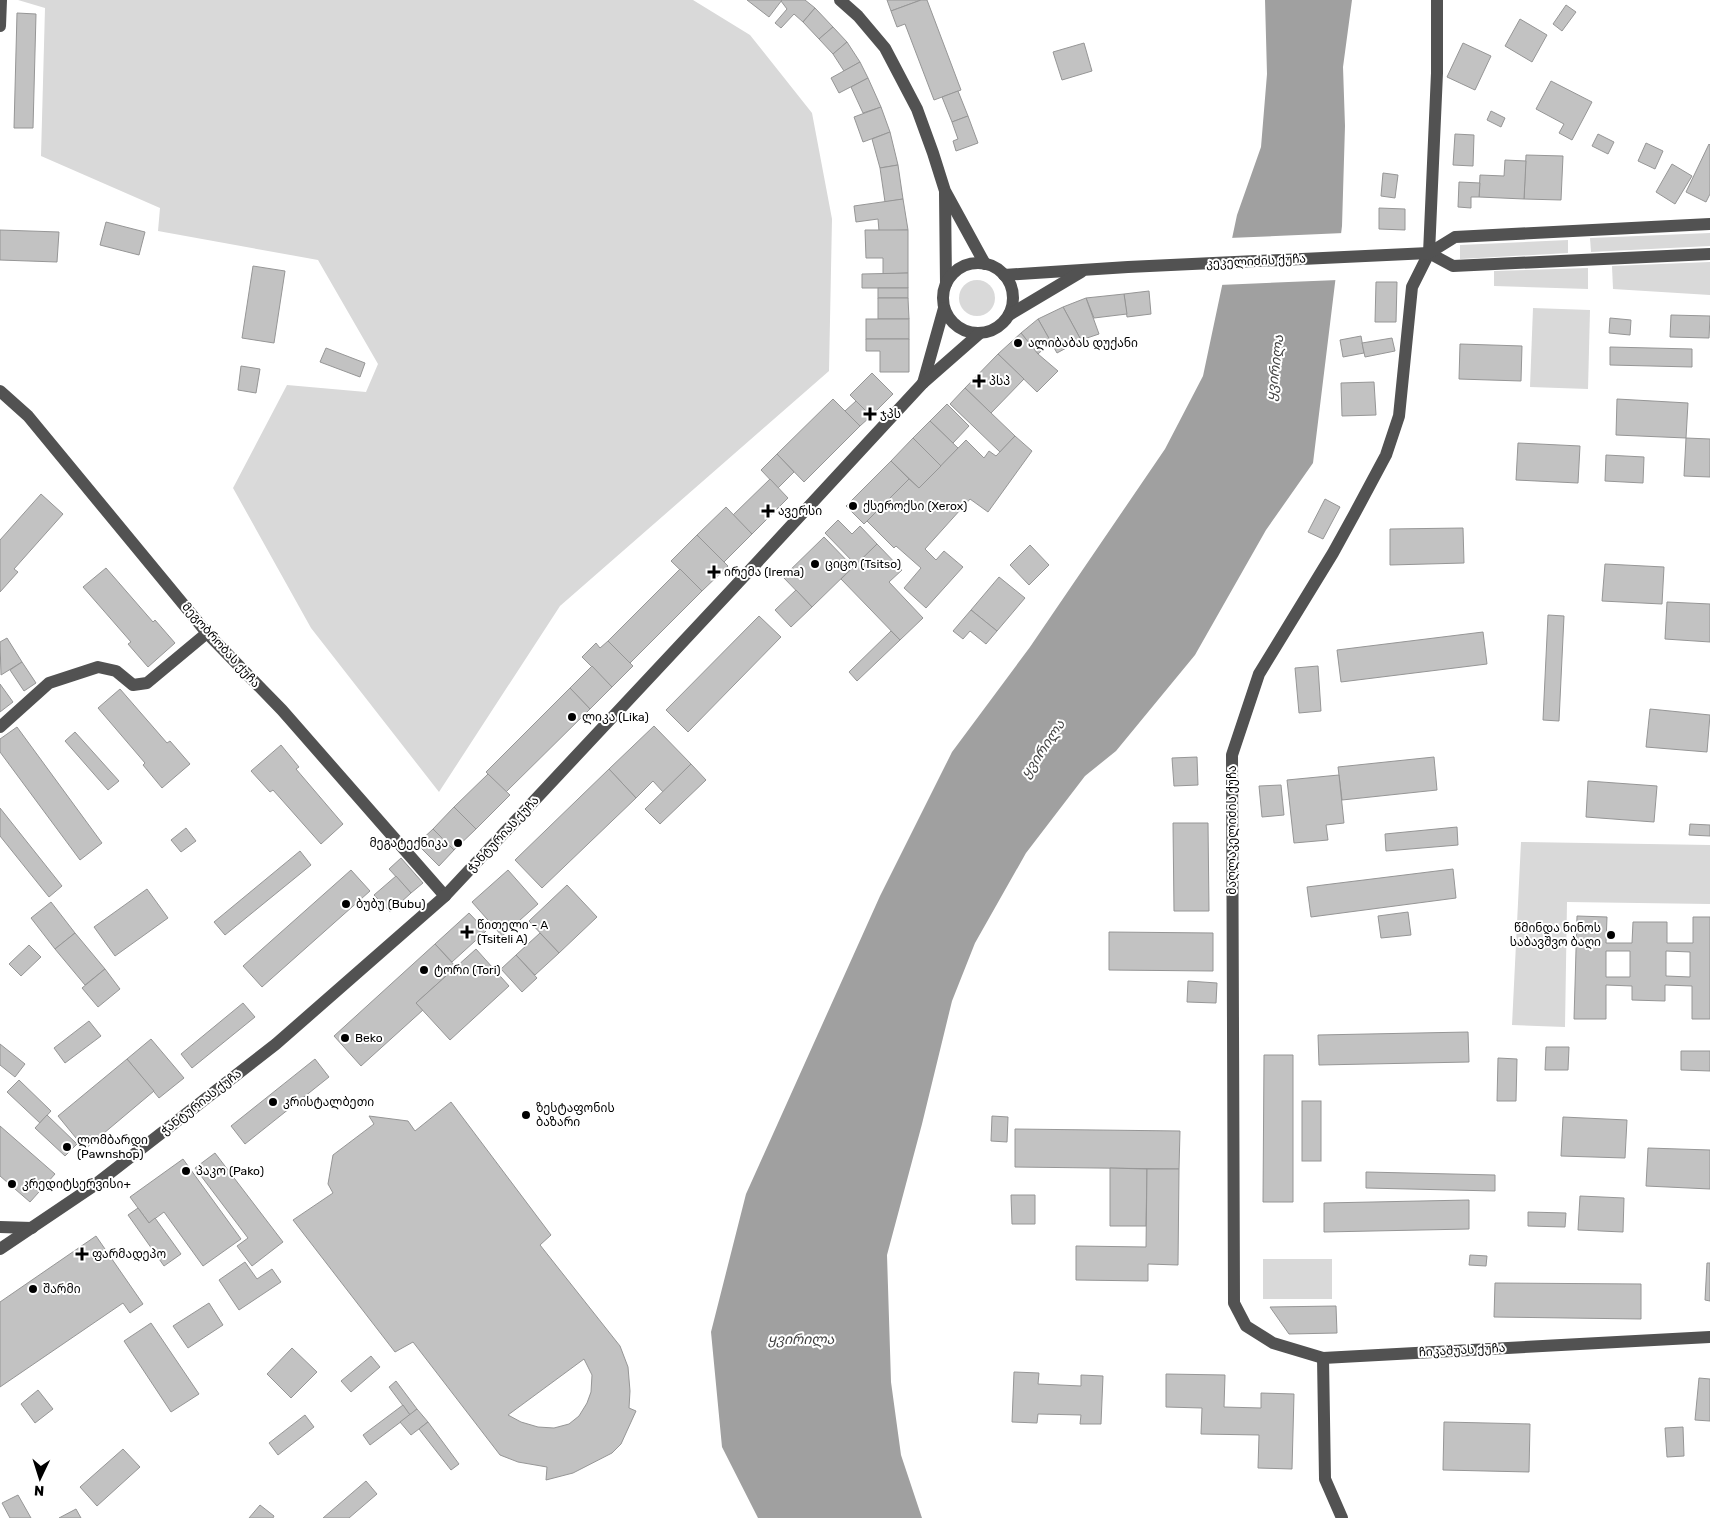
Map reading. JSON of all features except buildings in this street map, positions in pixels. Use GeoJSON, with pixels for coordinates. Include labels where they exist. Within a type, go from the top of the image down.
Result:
{"type":"FeatureCollection","features":[{"type":"Feature","properties":{"kind":"street"},"geometry":{"type":"LineString","coordinates":[[0,26],[2,0]]}},
{"type":"Feature","properties":{"kind":"street"},"geometry":{"type":"LineString","coordinates":[[840,0],[858,16],[885,48],[917,109],[945,191],[985,264]]}},
{"type":"Feature","properties":{"kind":"street"},"geometry":{"type":"LineString","coordinates":[[1437,0],[1437,73],[1429,253],[1453,266],[1710,254]]}},
{"type":"Feature","properties":{"kind":"street"},"geometry":{"type":"LineString","coordinates":[[945,191],[946,284]]}},
{"type":"Feature","properties":{"kind":"street","name":"კეკელიძის ქუჩა"},"geometry":{"type":"LineString","coordinates":[[1004,274],[1429,253],[1455,237],[1710,224]]}},
{"type":"Feature","properties":{"kind":"street","name":"მაღლაკელიძის ქუჩა"},"geometry":{"type":"LineString","coordinates":[[1234,1303],[1232,755],[1259,674],[1333,554],[1386,455],[1400,416],[1412,287],[1429,253]]}},
{"type":"Feature","properties":{"kind":"street"},"geometry":{"type":"LineString","coordinates":[[978,263],[992,266],[1004,274],[1009,282],[1013,298],[1009,315],[997,328],[980,333],[962,330],[948,317],[944,308],[943,292],[953,273],[965,266],[978,263]]}},
{"type":"Feature","properties":{"kind":"street","name":"კეკელიძის ქუჩა"},"geometry":{"type":"LineString","coordinates":[[1009,315],[1083,270]]}},
{"type":"Feature","properties":{"kind":"street","name":"ჭანტურიას ქუჩა"},"geometry":{"type":"LineString","coordinates":[[922,383],[944,308]]}},
{"type":"Feature","properties":{"kind":"street","name":"ჭანტურიას ქუჩა"},"geometry":{"type":"LineString","coordinates":[[0,1248],[92,1187],[276,1044],[444,896],[737,584],[922,383],[980,333]]}},
{"type":"Feature","properties":{"kind":"street","name":"მეგობრობას ქუჩა"},"geometry":{"type":"LineString","coordinates":[[0,391],[28,416],[207,633],[282,710],[444,896]]}},
{"type":"Feature","properties":{"kind":"street"},"geometry":{"type":"LineString","coordinates":[[0,727],[49,683],[98,667],[116,671],[133,685],[147,683],[207,633]]}},
{"type":"Feature","properties":{"kind":"street"},"geometry":{"type":"LineString","coordinates":[[0,1226],[32,1228]]}},
{"type":"Feature","properties":{"kind":"street","name":"ჩიკაშუას ქუჩა"},"geometry":{"type":"LineString","coordinates":[[1234,1303],[1246,1326],[1272,1343],[1323,1358],[1710,1337]]}},
{"type":"Feature","properties":{"kind":"street"},"geometry":{"type":"LineString","coordinates":[[1323,1358],[1325,1479],[1342,1518]]}},
{"type":"Feature","properties":{"kind":"shaded area"},"geometry":{"type":"Polygon","coordinates":[[[18,0],[693,0],[750,35],[812,113],[832,219],[829,371],[560,606],[439,792],[311,628],[233,488],[287,385],[366,392],[378,364],[318,260],[158,231],[160,208],[41,156],[45,8],[18,0]]]}},
{"type":"Feature","properties":{"kind":"shaded area"},"geometry":{"type":"Polygon","coordinates":[[[1710,233],[1710,246],[1591,252],[1590,238],[1710,233]]]}},
{"type":"Feature","properties":{"kind":"shaded area"},"geometry":{"type":"Polygon","coordinates":[[[1568,240],[1568,253],[1460,259],[1460,245],[1568,240]]]}},
{"type":"Feature","properties":{"kind":"shaded area"},"geometry":{"type":"Polygon","coordinates":[[[1710,262],[1710,295],[1613,289],[1612,266],[1710,262]]]}},
{"type":"Feature","properties":{"kind":"shaded area"},"geometry":{"type":"Polygon","coordinates":[[[1588,268],[1588,289],[1494,286],[1494,271],[1588,268]]]}},
{"type":"Feature","properties":{"kind":"shaded area"},"geometry":{"type":"Polygon","coordinates":[[[977,280],[984,281],[990,285],[994,291],[994,305],[990,311],[984,315],[977,316],[970,315],[964,311],[960,305],[959,298],[960,291],[964,285],[970,281],[977,280]]]}},
{"type":"Feature","properties":{"kind":"shaded area"},"geometry":{"type":"Polygon","coordinates":[[[1533,308],[1590,310],[1588,389],[1530,387],[1533,308]]]}},
{"type":"Feature","properties":{"kind":"shaded area"},"geometry":{"type":"Polygon","coordinates":[[[1521,842],[1710,845],[1710,904],[1567,902],[1565,1027],[1512,1025],[1521,842]]]}},
{"type":"Feature","properties":{"kind":"shaded area"},"geometry":{"type":"Polygon","coordinates":[[[1263,1259],[1332,1259],[1332,1299],[1263,1299],[1263,1259]]]}},
{"type":"Feature","properties":{"kind":"water","name":"ყვირილა"},"geometry":{"type":"Polygon","coordinates":[[[1265,0],[1352,0],[1343,67],[1345,126],[1342,226],[1313,463],[1266,530],[1195,655],[1116,751],[1085,776],[1026,853],[975,943],[952,1001],[887,1255],[891,1382],[901,1455],[922,1518],[758,1518],[722,1447],[711,1332],[746,1194],[880,896],[952,752],[1030,647],[1165,449],[1203,376],[1237,215],[1261,147],[1267,74],[1265,0]]]}},
{"type":"Feature","properties":{"kind":"pier"},"geometry":{"type":"Polygon","coordinates":[[[1344,233],[1338,280],[1219,285],[1229,238],[1344,233]]]}},
{"type":"Feature","properties":{"kind":"place","name":"ალიბაბას დუქანი"},"geometry":{"type":"Point","coordinates":[1018,343]}},
{"type":"Feature","properties":{"kind":"place","name":"პსპ"},"geometry":{"type":"Point","coordinates":[979,381]}},
{"type":"Feature","properties":{"kind":"place","name":"ჯპს"},"geometry":{"type":"Point","coordinates":[870,414]}},
{"type":"Feature","properties":{"kind":"place","name":"ქსეროქსი (Xerox)"},"geometry":{"type":"Point","coordinates":[853,506]}},
{"type":"Feature","properties":{"kind":"place","name":"ავერსი"},"geometry":{"type":"Point","coordinates":[768,511]}},
{"type":"Feature","properties":{"kind":"place","name":"ციცო (Tsitso)"},"geometry":{"type":"Point","coordinates":[815,564]}},
{"type":"Feature","properties":{"kind":"place","name":"ირემა (Irema)"},"geometry":{"type":"Point","coordinates":[714,572]}},
{"type":"Feature","properties":{"kind":"place","name":"ლიკა (Lika)"},"geometry":{"type":"Point","coordinates":[572,717]}},
{"type":"Feature","properties":{"kind":"place","name":"მეგატექნიკა"},"geometry":{"type":"Point","coordinates":[458,843]}},
{"type":"Feature","properties":{"kind":"place","name":"ბუბუ (Bubu)"},"geometry":{"type":"Point","coordinates":[346,904]}},
{"type":"Feature","properties":{"kind":"place","name":"წითელი - A (Tsiteli A)"},"geometry":{"type":"Point","coordinates":[467,932]}},
{"type":"Feature","properties":{"kind":"place","name":"წმინდა ნინოს საბავშვო ბაღი"},"geometry":{"type":"Point","coordinates":[1611,935]}},
{"type":"Feature","properties":{"kind":"place","name":"ტორი (Tori)"},"geometry":{"type":"Point","coordinates":[424,970]}},
{"type":"Feature","properties":{"kind":"place","name":"Beko"},"geometry":{"type":"Point","coordinates":[345,1038]}},
{"type":"Feature","properties":{"kind":"place","name":"კრისტალბეთი"},"geometry":{"type":"Point","coordinates":[273,1102]}},
{"type":"Feature","properties":{"kind":"place","name":"ზესტაფონის ბაზარი"},"geometry":{"type":"Point","coordinates":[526,1115]}},
{"type":"Feature","properties":{"kind":"place","name":"ლომბარდი (Pawnshop)"},"geometry":{"type":"Point","coordinates":[67,1147]}},
{"type":"Feature","properties":{"kind":"place","name":"პაკო (Pako)"},"geometry":{"type":"Point","coordinates":[186,1171]}},
{"type":"Feature","properties":{"kind":"place","name":"კრედიტსერვისი+"},"geometry":{"type":"Point","coordinates":[12,1184]}},
{"type":"Feature","properties":{"kind":"place","name":"ფარმადეპო"},"geometry":{"type":"Point","coordinates":[82,1254]}},
{"type":"Feature","properties":{"kind":"place","name":"შარმი"},"geometry":{"type":"Point","coordinates":[33,1289]}}]}
